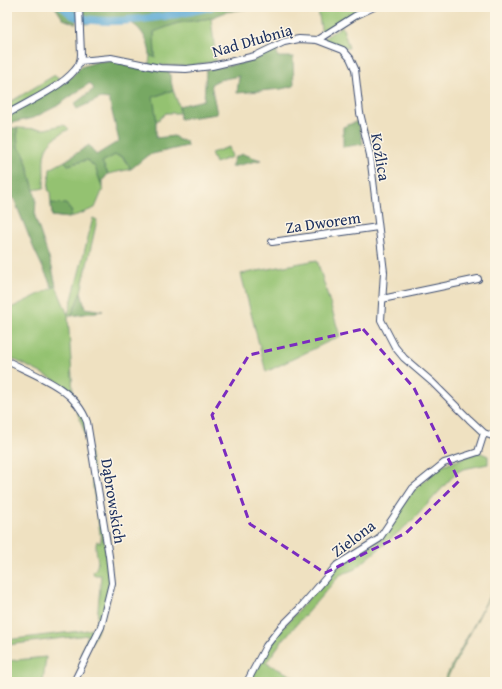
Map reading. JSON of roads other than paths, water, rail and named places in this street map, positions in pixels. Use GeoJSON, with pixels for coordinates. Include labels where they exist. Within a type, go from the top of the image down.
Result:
{"type":"FeatureCollection","features":[{"type":"Feature","properties":{"kind":"street","name":"Nad Dłubnią"},"geometry":{"type":"LineString","coordinates":[[80,61],[111,58],[160,68],[186,69],[212,66],[255,56],[284,42],[299,39],[317,40],[355,16],[374,7]]}},
{"type":"Feature","properties":{"kind":"street"},"geometry":{"type":"LineString","coordinates":[[7,114],[75,71],[80,61],[79,9]]}},
{"type":"Feature","properties":{"kind":"street","name":"Koźlica"},"geometry":{"type":"LineString","coordinates":[[317,40],[343,50],[350,58],[355,69],[360,113],[370,155],[384,272],[381,320],[395,347],[484,432],[495,438]]}},
{"type":"Feature","properties":{"kind":"street","name":"Za Dworem"},"geometry":{"type":"LineString","coordinates":[[272,242],[378,227]]}},
{"type":"Feature","properties":{"kind":"street"},"geometry":{"type":"LineString","coordinates":[[382,299],[478,279]]}},
{"type":"Feature","properties":{"kind":"street","name":"Dąbrowskich"},"geometry":{"type":"LineString","coordinates":[[7,361],[62,389],[72,397],[83,410],[87,422],[112,583],[101,627],[74,682]]}},
{"type":"Feature","properties":{"kind":"street","name":"Zielona"},"geometry":{"type":"LineString","coordinates":[[247,682],[272,638],[337,565],[379,539],[413,488],[432,471],[444,463],[478,452],[484,432]]}},
{"type":"Feature","properties":{"kind":"waterway"},"geometry":{"type":"LineString","coordinates":[[63,7],[70,14],[75,16],[104,21],[122,21],[161,17],[210,7]]}}]}
